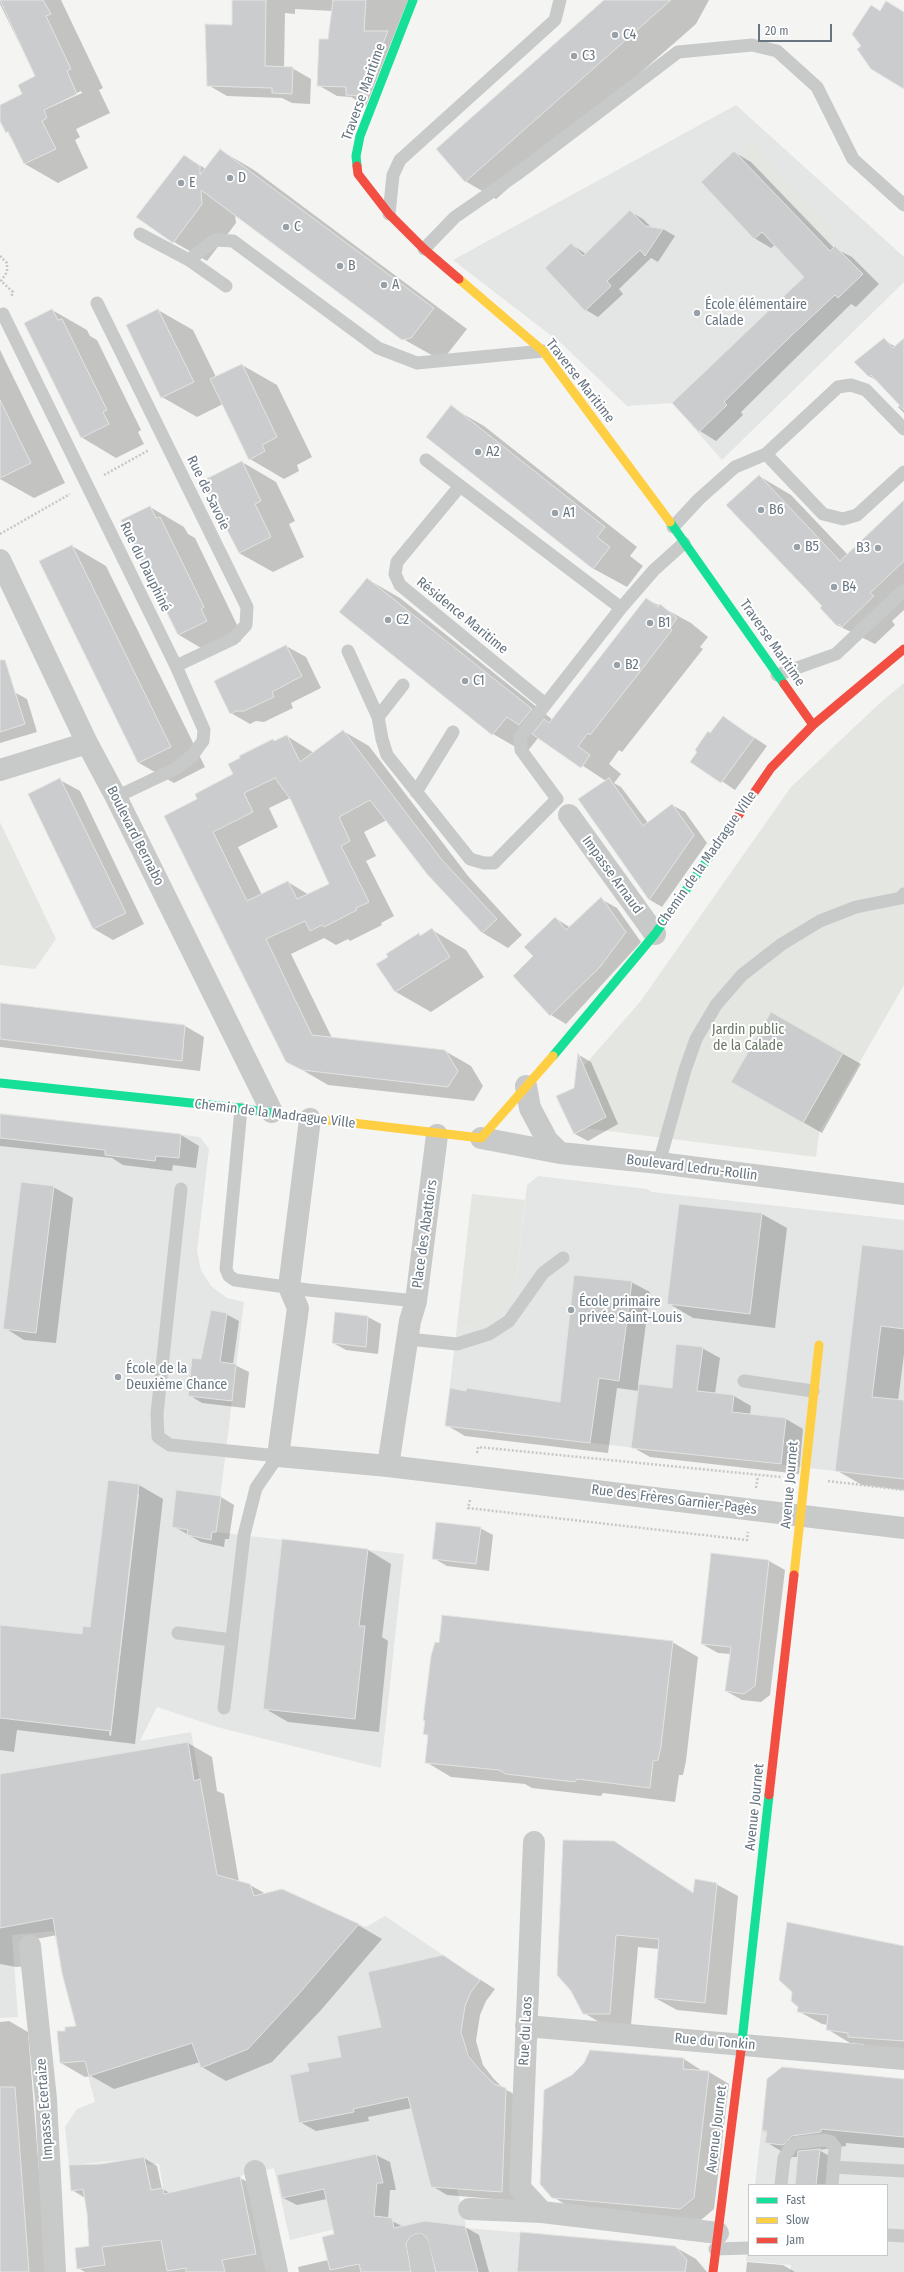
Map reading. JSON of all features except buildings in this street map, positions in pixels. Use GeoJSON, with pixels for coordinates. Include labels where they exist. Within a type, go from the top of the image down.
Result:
{"type":"FeatureCollection","features":[{"type":"Feature","properties":{"kind":"street","name":"Traverse Maritime"},"geometry":{"type":"LineString","coordinates":[[414,0],[360,136],[356,156],[358,174],[389,214],[424,249],[542,351],[673,527],[813,725]]}},
{"type":"Feature","properties":{"kind":"street","name":"Boulevard Bernabo"},"geometry":{"type":"LineString","coordinates":[[0,560],[87,743],[116,797],[272,1112]]}},
{"type":"Feature","properties":{"kind":"street","name":"Chemin de la Madrague Ville"},"geometry":{"type":"LineString","coordinates":[[0,1083],[241,1108],[310,1119],[437,1135],[481,1138],[598,1004],[655,934],[771,768],[813,725],[904,649]]}},
{"type":"Feature","properties":{"kind":"street"},"geometry":{"type":"LineString","coordinates":[[0,770],[87,743]]}},
{"type":"Feature","properties":{"kind":"street","name":"Impasse Arnaud"},"geometry":{"type":"LineString","coordinates":[[563,807],[655,934]]}},
{"type":"Feature","properties":{"kind":"street"},"geometry":{"type":"LineString","coordinates":[[526,1086],[530,1108],[547,1140],[560,1153]]}},
{"type":"Feature","properties":{"kind":"street"},"geometry":{"type":"LineString","coordinates":[[278,1456],[298,1308],[289,1287],[310,1119]]}},
{"type":"Feature","properties":{"kind":"street","name":"Place des Abattoirs"},"geometry":{"type":"LineString","coordinates":[[416,1302],[437,1135]]}},
{"type":"Feature","properties":{"kind":"street","name":"Boulevard Ledru-Rollin"},"geometry":{"type":"LineString","coordinates":[[481,1138],[560,1153],[659,1163],[904,1194]]}},
{"type":"Feature","properties":{"kind":"street"},"geometry":{"type":"LineString","coordinates":[[388,1466],[410,1320],[416,1302]]}},
{"type":"Feature","properties":{"kind":"street","name":"Avenue Journet"},"geometry":{"type":"LineString","coordinates":[[712,2272],[742,2044],[819,1345]]}},
{"type":"Feature","properties":{"kind":"street","name":"Rue des Frères Garnier-Pagès"},"geometry":{"type":"LineString","coordinates":[[278,1456],[388,1466],[904,1528]]}},
{"type":"Feature","properties":{"kind":"street","name":"Rue du Laos"},"geometry":{"type":"LineString","coordinates":[[534,1842],[520,2188],[542,2212]]}},
{"type":"Feature","properties":{"kind":"street","name":"Impasse Ecertaize"},"geometry":{"type":"LineString","coordinates":[[30,1946],[46,2099],[55,2272]]}},
{"type":"Feature","properties":{"kind":"street","name":"Rue du Tonkin"},"geometry":{"type":"LineString","coordinates":[[526,2026],[904,2059]]}},
{"type":"Feature","properties":{"kind":"street"},"geometry":{"type":"LineString","coordinates":[[255,2171],[277,2272]]}},
{"type":"Feature","properties":{"kind":"street"},"geometry":{"type":"LineString","coordinates":[[469,2209],[542,2212],[716,2241]]}},
{"type":"Feature","properties":{"kind":"street"},"geometry":{"type":"LineString","coordinates":[[418,2246],[424,2272]]}},
{"type":"Feature","properties":{"kind":"lane"},"geometry":{"type":"LineString","coordinates":[[389,214],[393,175],[400,160],[555,20],[560,0]]}},
{"type":"Feature","properties":{"kind":"lane"},"geometry":{"type":"LineString","coordinates":[[424,249],[455,217],[516,175],[678,52],[752,45],[777,51],[817,87],[853,159],[904,205]]}},
{"type":"Feature","properties":{"kind":"lane"},"geometry":{"type":"LineString","coordinates":[[140,234],[189,260],[226,286]]}},
{"type":"Feature","properties":{"kind":"lane"},"geometry":{"type":"LineString","coordinates":[[189,260],[215,240],[233,241],[378,348],[417,363],[542,351]]}},
{"type":"Feature","properties":{"kind":"lane","name":"Rue de Savoie"},"geometry":{"type":"LineString","coordinates":[[97,303],[247,607],[246,625],[233,639],[176,666]]}},
{"type":"Feature","properties":{"kind":"lane","name":"Rue du Dauphiné"},"geometry":{"type":"LineString","coordinates":[[3,314],[176,666],[204,730],[203,741],[192,756],[175,769],[116,797]]}},
{"type":"Feature","properties":{"kind":"lane"},"geometry":{"type":"LineString","coordinates":[[673,527],[699,499],[735,467],[766,454],[838,388],[852,385],[866,390],[904,429]]}},
{"type":"Feature","properties":{"kind":"lane"},"geometry":{"type":"LineString","coordinates":[[766,454],[823,514],[843,519],[857,515],[904,472]]}},
{"type":"Feature","properties":{"kind":"lane"},"geometry":{"type":"LineString","coordinates":[[426,460],[621,608]]}},
{"type":"Feature","properties":{"kind":"lane","name":"Résidence Maritime"},"geometry":{"type":"LineString","coordinates":[[460,486],[396,562],[394,574],[400,586],[544,703]]}},
{"type":"Feature","properties":{"kind":"lane"},"geometry":{"type":"LineString","coordinates":[[348,652],[378,717],[387,755],[470,859],[484,863],[494,863],[563,807],[521,750],[520,737],[544,703],[621,608],[654,570],[684,543]]}},
{"type":"Feature","properties":{"kind":"lane"},"geometry":{"type":"LineString","coordinates":[[777,675],[836,654],[904,590]]}},
{"type":"Feature","properties":{"kind":"lane"},"geometry":{"type":"LineString","coordinates":[[378,717],[403,685]]}},
{"type":"Feature","properties":{"kind":"lane"},"geometry":{"type":"LineString","coordinates":[[416,792],[453,732]]}},
{"type":"Feature","properties":{"kind":"lane"},"geometry":{"type":"LineString","coordinates":[[659,1163],[685,1070],[696,1039],[716,1005],[742,975],[782,944],[820,920],[856,907],[900,898],[904,894]]}},
{"type":"Feature","properties":{"kind":"lane","name":"Place des Abattoirs"},"geometry":{"type":"LineString","coordinates":[[241,1108],[226,1269],[229,1276],[235,1280],[416,1302]]}},
{"type":"Feature","properties":{"kind":"lane"},"geometry":{"type":"LineString","coordinates":[[181,1189],[157,1414],[158,1437],[170,1445],[278,1456],[256,1488],[244,1535],[224,1708]]}},
{"type":"Feature","properties":{"kind":"lane"},"geometry":{"type":"LineString","coordinates":[[408,1339],[457,1344],[489,1334],[509,1322],[543,1273],[563,1258]]}},
{"type":"Feature","properties":{"kind":"lane"},"geometry":{"type":"LineString","coordinates":[[744,1381],[813,1391]]}},
{"type":"Feature","properties":{"kind":"lane"},"geometry":{"type":"LineString","coordinates":[[178,1633],[232,1640]]}},
{"type":"Feature","properties":{"kind":"lane"},"geometry":{"type":"LineString","coordinates":[[782,2184],[784,2158],[791,2146],[796,2143],[831,2142],[835,2147],[832,2184]]}},
{"type":"Feature","properties":{"kind":"lane"},"geometry":{"type":"LineString","coordinates":[[833,2167],[904,2171]]}},
{"type":"Feature","properties":{"kind":"lane"},"geometry":{"type":"LineString","coordinates":[[888,2235],[904,2236]]}},
{"type":"Feature","properties":{"kind":"lane"},"geometry":{"type":"LineString","coordinates":[[716,2241],[748,2248]]}},
{"type":"Feature","properties":{"kind":"path"},"geometry":{"type":"LineString","coordinates":[[0,256],[7,263],[7,272],[1,281],[13,292]]}},
{"type":"Feature","properties":{"kind":"path"},"geometry":{"type":"LineString","coordinates":[[110,471],[151,449]]}},
{"type":"Feature","properties":{"kind":"path"},"geometry":{"type":"LineString","coordinates":[[0,534],[64,497]]}},
{"type":"Feature","properties":{"kind":"path"},"geometry":{"type":"LineString","coordinates":[[478,1447],[784,1478]]}},
{"type":"Feature","properties":{"kind":"path"},"geometry":{"type":"LineString","coordinates":[[821,1480],[904,1490]]}},
{"type":"Feature","properties":{"kind":"shaded area","name":"École élémentaire Calade"},"geometry":{"type":"Polygon","coordinates":[[[736,105],[904,257],[904,282],[722,460],[672,403],[627,406],[562,344],[453,260],[736,105]]]}},
{"type":"Feature","properties":{"kind":"shaded area"},"geometry":{"type":"Polygon","coordinates":[[[0,1113],[200,1137],[209,1149],[197,1251],[201,1270],[211,1286],[227,1298],[244,1302],[216,1532],[404,1554],[381,1768],[217,1727],[157,1707],[140,1741],[191,1732],[217,1875],[250,1884],[254,1896],[282,1889],[366,1927],[385,1916],[480,1980],[471,1992],[465,2006],[461,2025],[465,2047],[478,2068],[457,2189],[466,2225],[408,2239],[360,2223],[290,2240],[274,2168],[164,2194],[159,2164],[146,2165],[144,2158],[69,2165],[65,2127],[77,2109],[95,2102],[62,1973],[54,1931],[12,1935],[18,2017],[0,2018],[0,1113]]]}},
{"type":"Feature","properties":{"kind":"shaded area"},"geometry":{"type":"Polygon","coordinates":[[[538,1176],[647,1189],[652,1192],[904,1220],[904,1479],[445,1426],[457,1326],[479,1327],[516,1281],[527,1185],[538,1176]]]}},
{"type":"Feature","properties":{"kind":"shaded area"},"geometry":{"type":"Polygon","coordinates":[[[782,2067],[904,2079],[904,2272],[790,2272],[791,2265],[746,2261],[748,2244],[748,2256],[888,2256],[888,2184],[755,2184],[767,2079],[782,2067]]]}},
{"type":"Feature","properties":{"kind":"shaded area"},"geometry":{"type":"Polygon","coordinates":[[[466,2228],[675,2246],[687,2260],[685,2272],[478,2272],[466,2228]]]}},
{"type":"Feature","properties":{"kind":"green space"},"geometry":{"type":"Polygon","coordinates":[[[749,140],[838,234],[829,242],[739,148],[749,140]]]}},
{"type":"Feature","properties":{"kind":"green space","name":"Jardin public de la Calade"},"geometry":{"type":"Polygon","coordinates":[[[904,683],[904,985],[819,1133],[816,1157],[584,1128],[574,1134],[558,1102],[558,1097],[574,1088],[576,1075],[640,1002],[791,787],[881,702],[904,683]]]}},
{"type":"Feature","properties":{"kind":"green space"},"geometry":{"type":"Polygon","coordinates":[[[0,822],[56,939],[35,969],[0,965],[0,822]]]}},
{"type":"Feature","properties":{"kind":"green space"},"geometry":{"type":"Polygon","coordinates":[[[472,1194],[525,1200],[516,1281],[508,1306],[500,1314],[479,1327],[457,1326],[472,1194]]]}},
{"type":"Feature","properties":{"kind":"traffic: fast"},"geometry":{"type":"LineString","coordinates":[[357,166],[356,156],[360,136],[413,0]]}},
{"type":"Feature","properties":{"kind":"traffic: fast"},"geometry":{"type":"LineString","coordinates":[[670,522],[784,684]]}},
{"type":"Feature","properties":{"kind":"traffic: fast"},"geometry":{"type":"LineString","coordinates":[[553,1056],[655,934],[736,819]]}},
{"type":"Feature","properties":{"kind":"traffic: fast"},"geometry":{"type":"LineString","coordinates":[[0,1083],[239,1108],[284,1115]]}},
{"type":"Feature","properties":{"kind":"traffic: fast"},"geometry":{"type":"LineString","coordinates":[[741,2050],[769,1795]]}},
{"type":"Feature","properties":{"kind":"traffic: slow"},"geometry":{"type":"LineString","coordinates":[[459,279],[543,351],[670,522]]}},
{"type":"Feature","properties":{"kind":"traffic: slow"},"geometry":{"type":"LineString","coordinates":[[284,1115],[481,1138],[553,1056]]}},
{"type":"Feature","properties":{"kind":"traffic: slow"},"geometry":{"type":"LineString","coordinates":[[794,1575],[819,1345]]}},
{"type":"Feature","properties":{"kind":"traffic: jam"},"geometry":{"type":"LineString","coordinates":[[357,166],[358,174],[389,214],[424,249],[459,279]]}},
{"type":"Feature","properties":{"kind":"traffic: jam"},"geometry":{"type":"LineString","coordinates":[[736,819],[771,768],[813,725],[904,649]]}},
{"type":"Feature","properties":{"kind":"traffic: jam"},"geometry":{"type":"LineString","coordinates":[[784,684],[813,725]]}},
{"type":"Feature","properties":{"kind":"traffic: jam"},"geometry":{"type":"LineString","coordinates":[[769,1795],[794,1575]]}},
{"type":"Feature","properties":{"kind":"traffic: jam"},"geometry":{"type":"LineString","coordinates":[[713,2272],[741,2050]]}},
{"type":"Feature","properties":{"kind":"place","name":"C4"},"geometry":{"type":"Point","coordinates":[615,35]}},
{"type":"Feature","properties":{"kind":"place","name":"C3"},"geometry":{"type":"Point","coordinates":[574,56]}},
{"type":"Feature","properties":{"kind":"place","name":"D"},"geometry":{"type":"Point","coordinates":[230,178]}},
{"type":"Feature","properties":{"kind":"place","name":"E"},"geometry":{"type":"Point","coordinates":[181,183]}},
{"type":"Feature","properties":{"kind":"place","name":"C"},"geometry":{"type":"Point","coordinates":[286,227]}},
{"type":"Feature","properties":{"kind":"place","name":"B"},"geometry":{"type":"Point","coordinates":[340,266]}},
{"type":"Feature","properties":{"kind":"place","name":"A"},"geometry":{"type":"Point","coordinates":[384,285]}},
{"type":"Feature","properties":{"kind":"place","name":"École élémentaire Calade"},"geometry":{"type":"Point","coordinates":[697,313]}},
{"type":"Feature","properties":{"kind":"place","name":"A2"},"geometry":{"type":"Point","coordinates":[478,452]}},
{"type":"Feature","properties":{"kind":"place","name":"B6"},"geometry":{"type":"Point","coordinates":[761,510]}},
{"type":"Feature","properties":{"kind":"place","name":"A1"},"geometry":{"type":"Point","coordinates":[555,513]}},
{"type":"Feature","properties":{"kind":"place","name":"B5"},"geometry":{"type":"Point","coordinates":[797,547]}},
{"type":"Feature","properties":{"kind":"place","name":"B3"},"geometry":{"type":"Point","coordinates":[878,548]}},
{"type":"Feature","properties":{"kind":"place","name":"B4"},"geometry":{"type":"Point","coordinates":[834,587]}},
{"type":"Feature","properties":{"kind":"place","name":"C2"},"geometry":{"type":"Point","coordinates":[388,620]}},
{"type":"Feature","properties":{"kind":"place","name":"B1"},"geometry":{"type":"Point","coordinates":[650,623]}},
{"type":"Feature","properties":{"kind":"place","name":"B2"},"geometry":{"type":"Point","coordinates":[617,665]}},
{"type":"Feature","properties":{"kind":"place","name":"C1"},"geometry":{"type":"Point","coordinates":[465,681]}},
{"type":"Feature","properties":{"kind":"place","name":"École primaire privée Saint-Louis"},"geometry":{"type":"Point","coordinates":[571,1310]}},
{"type":"Feature","properties":{"kind":"place","name":"École de la Deuxième Chance"},"geometry":{"type":"Point","coordinates":[118,1377]}}]}
